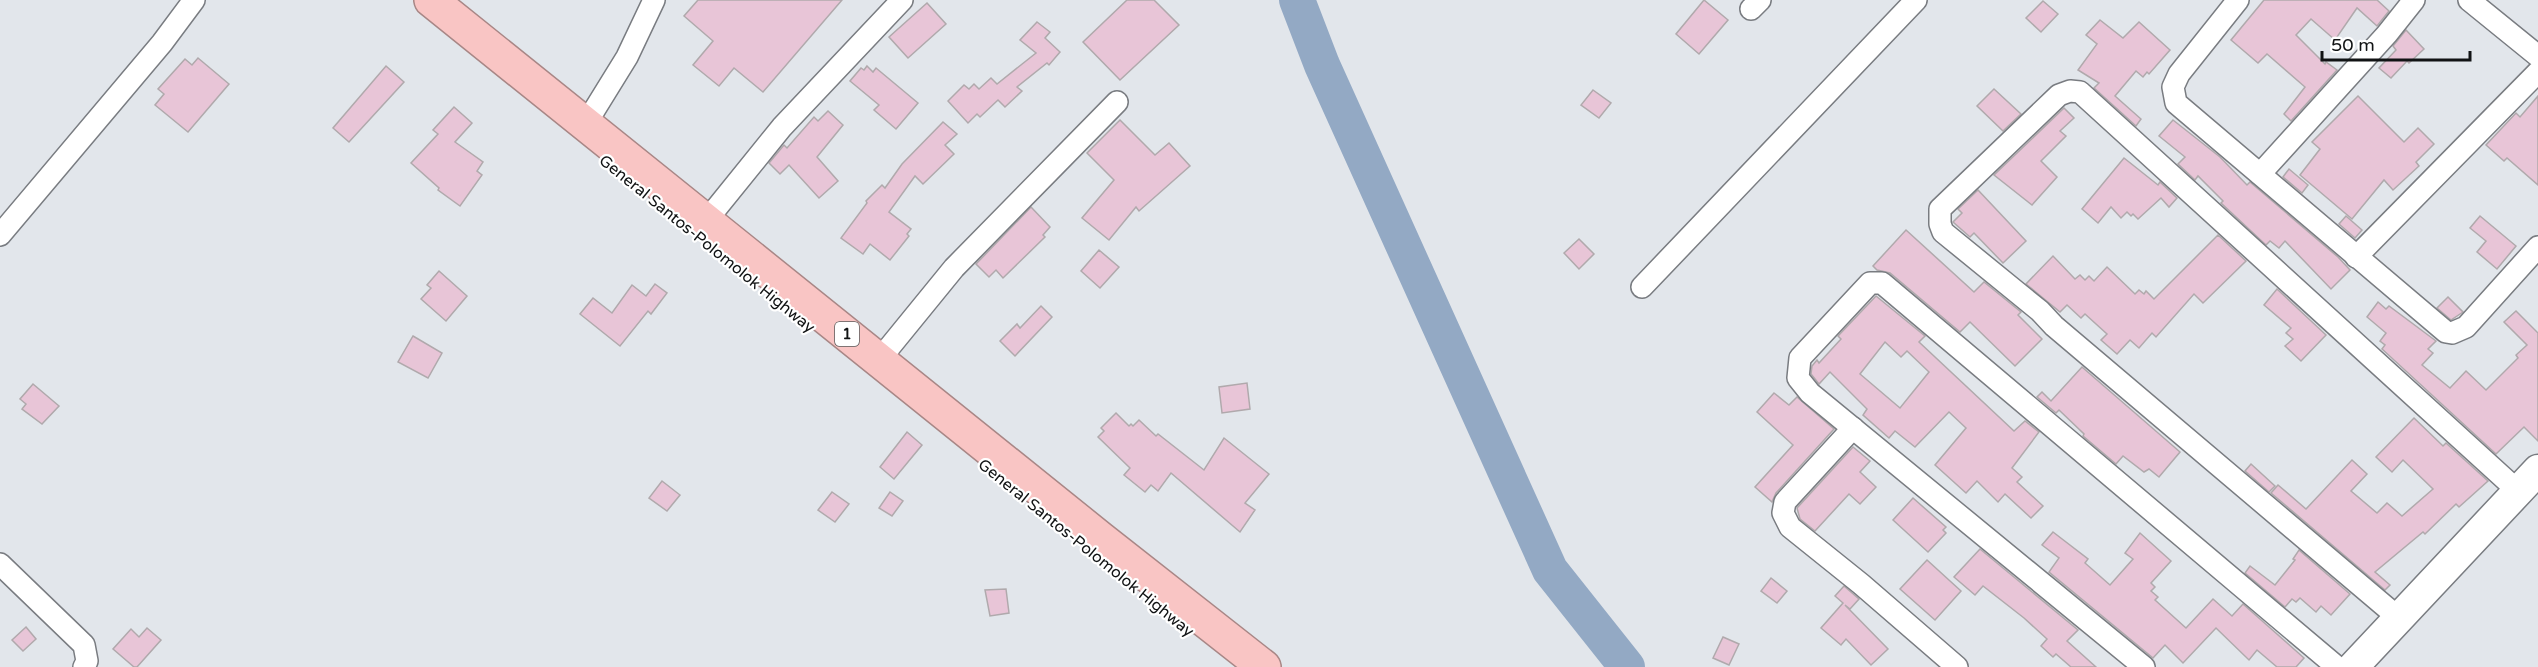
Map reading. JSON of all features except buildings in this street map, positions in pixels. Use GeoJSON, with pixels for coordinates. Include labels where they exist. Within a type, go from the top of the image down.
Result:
{"type":"FeatureCollection","features":[{"type":"Feature","properties":{"kind":"highway","name":"General Santos-Polomolok Highway"},"geometry":{"type":"LineString","coordinates":[[405,0],[829,344],[1235,667]]}},
{"type":"Feature","properties":{"kind":"highway","name":"1"},"geometry":{"type":"LineString","coordinates":[[431,0],[1264,667]]}},
{"type":"Feature","properties":{"kind":"street"},"geometry":{"type":"LineString","coordinates":[[0,235],[162,43],[194,0]]}},
{"type":"Feature","properties":{"kind":"street"},"geometry":{"type":"LineString","coordinates":[[585,125],[627,57],[654,0]]}},
{"type":"Feature","properties":{"kind":"street"},"geometry":{"type":"LineString","coordinates":[[706,221],[783,127],[902,0]]}},
{"type":"Feature","properties":{"kind":"street"},"geometry":{"type":"LineString","coordinates":[[1642,287],[1916,0]]}},
{"type":"Feature","properties":{"kind":"street"},"geometry":{"type":"LineString","coordinates":[[2238,0],[2174,81],[2173,93],[2176,103],[2446,332],[2452,333],[2466,327],[2538,247]]}},
{"type":"Feature","properties":{"kind":"street"},"geometry":{"type":"LineString","coordinates":[[2260,174],[2387,34],[2414,0]]}},
{"type":"Feature","properties":{"kind":"street"},"geometry":{"type":"LineString","coordinates":[[2469,0],[2538,56]]}},
{"type":"Feature","properties":{"kind":"street"},"geometry":{"type":"LineString","coordinates":[[2356,256],[2538,72]]}},
{"type":"Feature","properties":{"kind":"street"},"geometry":{"type":"LineString","coordinates":[[2353,667],[2400,619],[2528,481],[2080,92],[2070,91],[2059,95],[1940,209],[1940,224],[1944,232],[2040,311],[2054,326],[2400,619]]}},
{"type":"Feature","properties":{"kind":"street"},"geometry":{"type":"LineString","coordinates":[[879,360],[954,268],[1117,102]]}},
{"type":"Feature","properties":{"kind":"street"},"geometry":{"type":"LineString","coordinates":[[2144,667],[1810,393],[1798,378],[1798,362],[1820,335],[1870,283],[1878,281],[2337,667]]}},
{"type":"Feature","properties":{"kind":"street"},"geometry":{"type":"LineString","coordinates":[[1853,428],[1785,502],[1785,518],[1790,527],[1861,584],[1957,667]]}},
{"type":"Feature","properties":{"kind":"street"},"geometry":{"type":"LineString","coordinates":[[0,564],[84,645],[87,661],[84,667]]}},
{"type":"Feature","properties":{"kind":"waterway"},"geometry":{"type":"LineString","coordinates":[[1297,0],[1322,65],[1550,570],[1627,667]]}}]}
